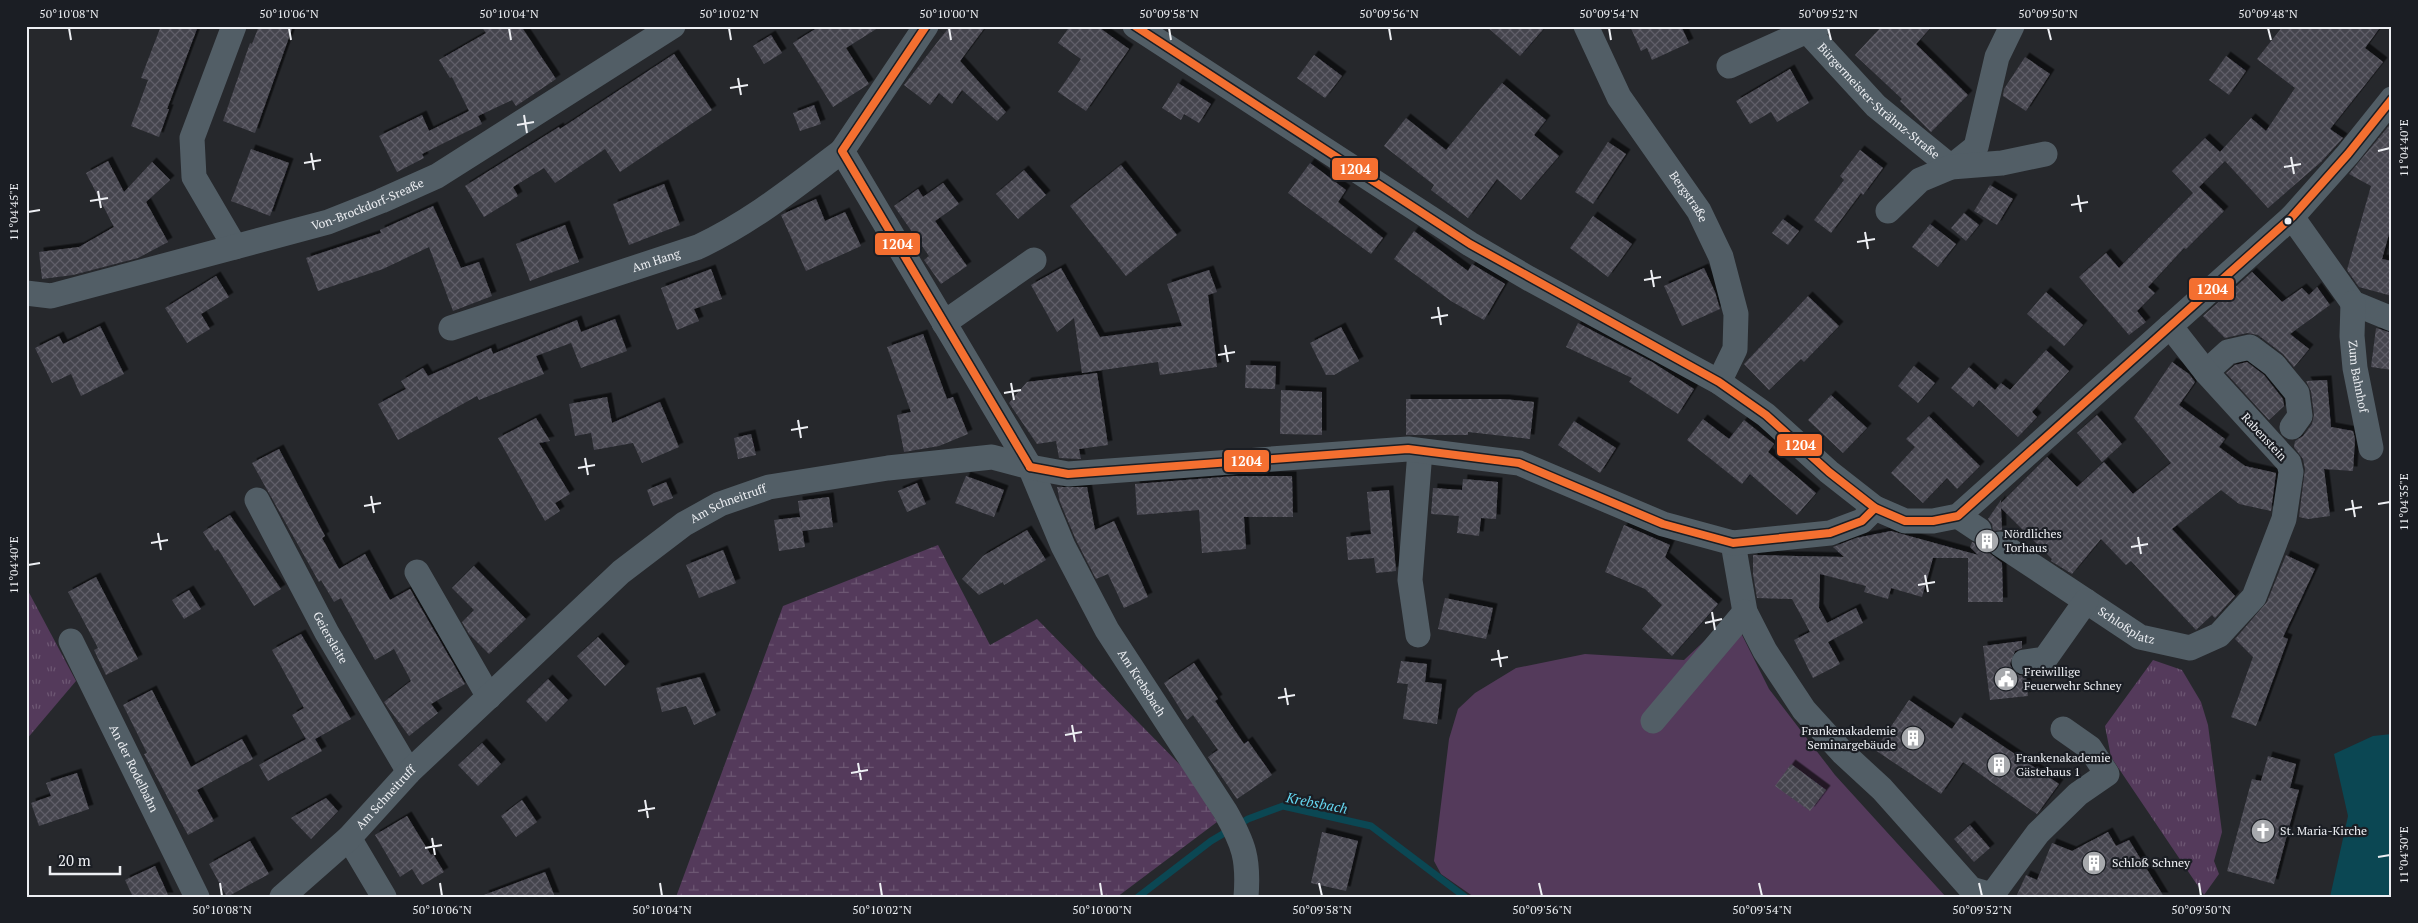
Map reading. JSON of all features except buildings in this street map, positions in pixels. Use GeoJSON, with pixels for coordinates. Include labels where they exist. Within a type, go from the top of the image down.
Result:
{"type":"FeatureCollection","features":[{"type":"Feature","properties":{"kind":"street"},"geometry":{"type":"LineString","coordinates":[[234,26],[192,138],[194,177],[235,247]]}},
{"type":"Feature","properties":{"kind":"street","name":"Von-Brockdorf-Sreaße"},"geometry":{"type":"LineString","coordinates":[[26,293],[51,296],[328,222],[437,176],[673,26]]}},
{"type":"Feature","properties":{"kind":"street","name":"Am Hang"},"geometry":{"type":"LineString","coordinates":[[451,328],[698,247],[733,231],[768,208],[842,151],[926,26]]}},
{"type":"Feature","properties":{"kind":"street"},"geometry":{"type":"LineString","coordinates":[[1135,26],[1470,244],[1528,278],[1719,382],[1766,415],[1829,472],[1875,508],[1905,521],[1933,522],[1958,516],[2292,217],[2348,154],[2392,99]]}},
{"type":"Feature","properties":{"kind":"street","name":"Bergstraße"},"geometry":{"type":"LineString","coordinates":[[1586,26],[1619,97],[1700,211],[1721,257],[1736,314],[1735,349],[1719,382]]}},
{"type":"Feature","properties":{"kind":"street"},"geometry":{"type":"LineString","coordinates":[[1888,210],[1920,180],[1952,167],[1976,147],[1997,57],[2012,26]]}},
{"type":"Feature","properties":{"kind":"street","name":"Bürgermeister-Strähnz-Straße"},"geometry":{"type":"LineString","coordinates":[[1728,66],[1813,29],[1876,106],[1952,167]]}},
{"type":"Feature","properties":{"kind":"street","name":"Am Krebsbach"},"geometry":{"type":"LineString","coordinates":[[842,151],[1030,467],[1063,546],[1107,630],[1225,811],[1242,841],[1247,864],[1246,897]]}},
{"type":"Feature","properties":{"kind":"street"},"geometry":{"type":"LineString","coordinates":[[1952,167],[2002,164],[2045,154]]}},
{"type":"Feature","properties":{"kind":"street"},"geometry":{"type":"LineString","coordinates":[[2292,217],[2353,303],[2392,319]]}},
{"type":"Feature","properties":{"kind":"street"},"geometry":{"type":"LineString","coordinates":[[944,323],[1034,260]]}},
{"type":"Feature","properties":{"kind":"street","name":"Zum Bahnhof"},"geometry":{"type":"LineString","coordinates":[[2353,303],[2355,368],[2371,448]]}},
{"type":"Feature","properties":{"kind":"street","name":"Rabenstein"},"geometry":{"type":"LineString","coordinates":[[2170,326],[2206,372],[2289,462],[2292,472],[2284,519],[2254,597]]}},
{"type":"Feature","properties":{"kind":"street"},"geometry":{"type":"LineString","coordinates":[[2206,372],[2228,352],[2250,347],[2274,365],[2297,394],[2300,416],[2292,427]]}},
{"type":"Feature","properties":{"kind":"street","name":"Am Schneitruff"},"geometry":{"type":"LineString","coordinates":[[282,897],[349,838],[409,772],[621,572],[684,524],[720,504],[769,487],[898,467],[992,456],[1030,467],[1068,474],[1408,449],[1519,463],[1663,524],[1733,543]]}},
{"type":"Feature","properties":{"kind":"street"},"geometry":{"type":"LineString","coordinates":[[1418,635],[1410,580],[1420,451]]}},
{"type":"Feature","properties":{"kind":"street","name":"Geiersleite"},"geometry":{"type":"LineString","coordinates":[[257,500],[327,633],[409,772]]}},
{"type":"Feature","properties":{"kind":"street"},"geometry":{"type":"LineString","coordinates":[[1875,508],[1862,521],[1830,532],[1733,543],[1745,612],[1765,651],[1804,710],[1843,753],[1882,789],[1971,889],[1992,896],[2038,833],[2078,794],[2107,774],[2090,748],[2063,729]]}},
{"type":"Feature","properties":{"kind":"street"},"geometry":{"type":"LineString","coordinates":[[1958,516],[1979,530]]}},
{"type":"Feature","properties":{"kind":"street","name":"Schloßplatz"},"geometry":{"type":"LineString","coordinates":[[2000,544],[2140,637],[2190,648],[2219,634],[2254,597]]}},
{"type":"Feature","properties":{"kind":"street"},"geometry":{"type":"LineString","coordinates":[[417,572],[489,697]]}},
{"type":"Feature","properties":{"kind":"street"},"geometry":{"type":"LineString","coordinates":[[2024,662],[2045,659],[2086,601]]}},
{"type":"Feature","properties":{"kind":"street"},"geometry":{"type":"LineString","coordinates":[[1653,721],[1745,612]]}},
{"type":"Feature","properties":{"kind":"street","name":"An der Rodelbahn"},"geometry":{"type":"LineString","coordinates":[[70,641],[197,897]]}},
{"type":"Feature","properties":{"kind":"street"},"geometry":{"type":"LineString","coordinates":[[349,838],[384,897]]}},
{"type":"Feature","properties":{"kind":"green space"},"geometry":{"type":"Polygon","coordinates":[[[938,545],[990,645],[1037,619],[1191,776],[1217,822],[1117,897],[676,897],[783,606],[938,545]]]}},
{"type":"Feature","properties":{"kind":"green space"},"geometry":{"type":"Polygon","coordinates":[[[26,587],[76,681],[26,740],[26,587]]]}},
{"type":"Feature","properties":{"kind":"green space"},"geometry":{"type":"Polygon","coordinates":[[[1732,615],[1769,689],[1835,775],[1946,897],[1474,897],[1441,874],[1434,861],[1449,739],[1458,709],[1475,693],[1516,668],[1585,654],[1684,660],[1732,615]]]}},
{"type":"Feature","properties":{"kind":"green space"},"geometry":{"type":"Polygon","coordinates":[[[2153,660],[2182,670],[2201,702],[2208,725],[2222,832],[2214,861],[2219,874],[2204,895],[2111,757],[2105,726],[2153,660]]]}},
{"type":"Feature","properties":{"kind":"water"},"geometry":{"type":"Polygon","coordinates":[[[2392,734],[2392,897],[2330,897],[2348,816],[2334,754],[2373,736],[2392,734]]]}},
{"type":"Feature","properties":{"kind":"waterway","name":"Krebsbach"},"geometry":{"type":"LineString","coordinates":[[1138,897],[1211,841],[1248,819],[1283,806],[1371,826],[1465,897]]}},
{"type":"Feature","properties":{"kind":"transit line","name":"1204"},"geometry":{"type":"LineString","coordinates":[[926,26],[842,151],[1030,467]]}},
{"type":"Feature","properties":{"kind":"transit line","name":"1204"},"geometry":{"type":"LineString","coordinates":[[1135,26],[1470,244],[1719,382],[1766,415],[1829,472],[1875,508],[1905,521],[1933,521],[1958,516],[2292,217],[2348,154],[2392,99]]}},
{"type":"Feature","properties":{"kind":"transit line","name":"1204"},"geometry":{"type":"LineString","coordinates":[[1030,467],[1068,474],[1408,449],[1519,463],[1663,524],[1733,543],[1830,533],[1862,521],[1875,508]]}},
{"type":"Feature","properties":{"kind":"place","name":"Nördliches Torhaus"},"geometry":{"type":"Point","coordinates":[1987,541]}},
{"type":"Feature","properties":{"kind":"place","name":"Freiwillige Feuerwehr Schney"},"geometry":{"type":"Point","coordinates":[2006,679]}},
{"type":"Feature","properties":{"kind":"place","name":"Frankenakademie Seminargebäude"},"geometry":{"type":"Point","coordinates":[1913,738]}},
{"type":"Feature","properties":{"kind":"place","name":"Frankenakademie Gästehaus 1"},"geometry":{"type":"Point","coordinates":[1999,765]}},
{"type":"Feature","properties":{"kind":"place","name":"St. Maria-Kirche"},"geometry":{"type":"Point","coordinates":[2263,831]}},
{"type":"Feature","properties":{"kind":"place","name":"Schloß Schney"},"geometry":{"type":"Point","coordinates":[2094,863]}}]}
